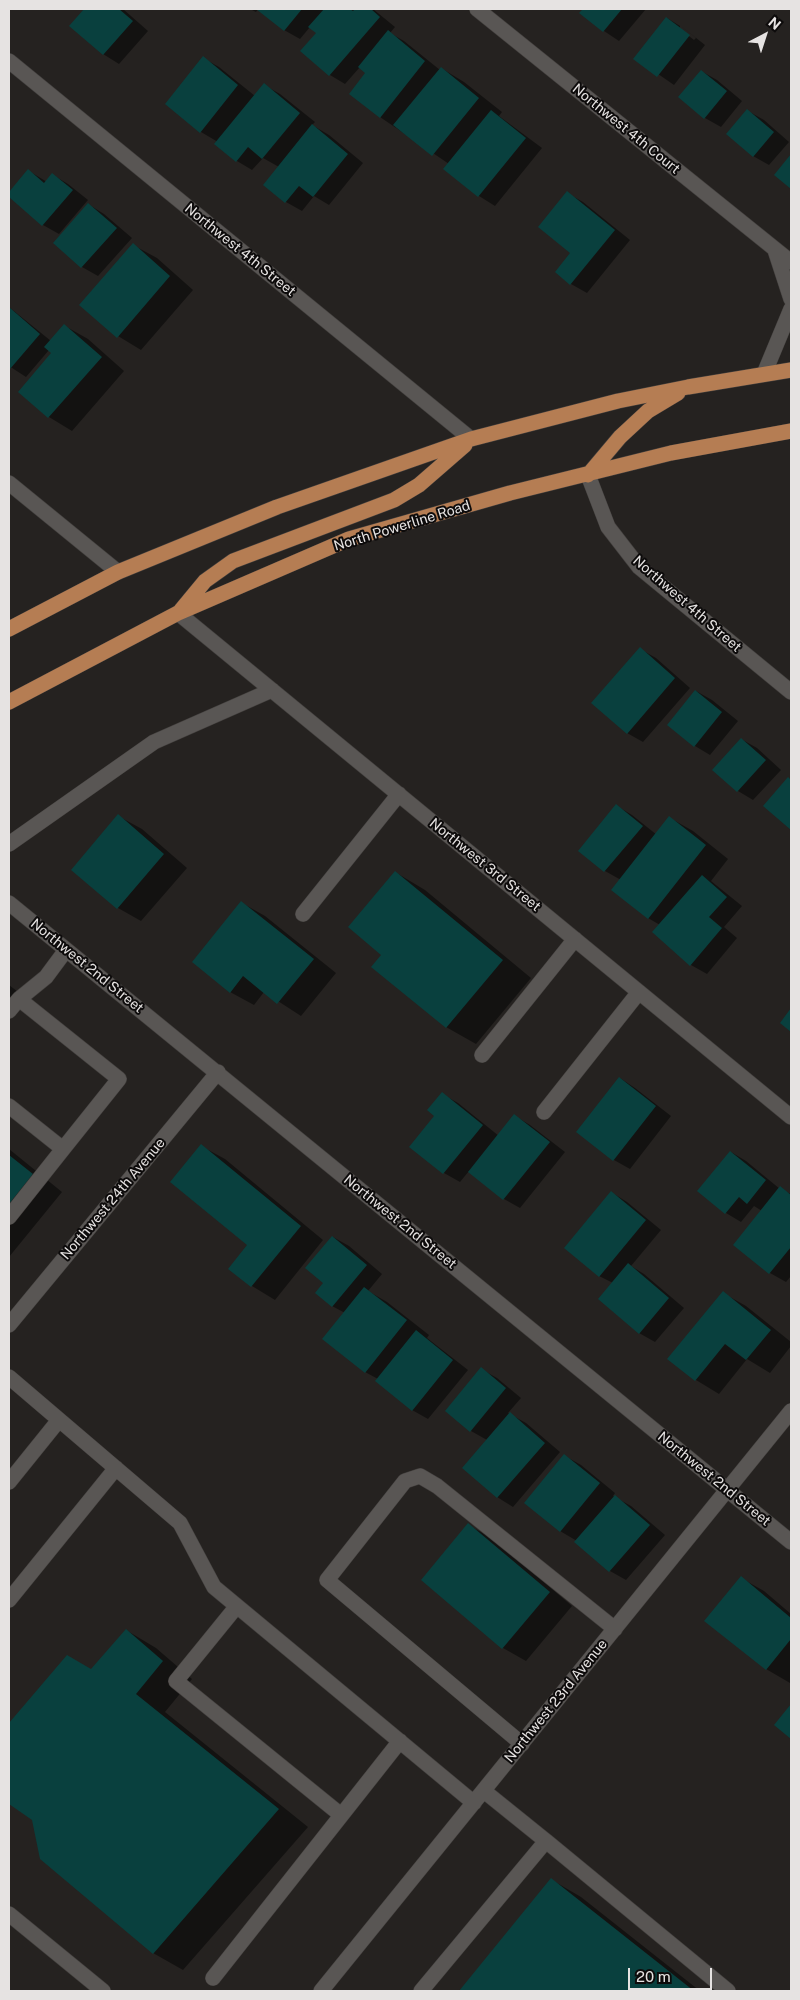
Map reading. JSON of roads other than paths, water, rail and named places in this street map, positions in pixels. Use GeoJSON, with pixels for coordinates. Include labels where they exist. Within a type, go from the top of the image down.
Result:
{"type":"FeatureCollection","features":[{"type":"Feature","properties":{"kind":"main road"},"geometry":{"type":"LineString","coordinates":[[9,630],[118,572],[277,507],[471,439],[618,402],[688,387],[791,370]]}},
{"type":"Feature","properties":{"kind":"main road"},"geometry":{"type":"LineString","coordinates":[[588,475],[620,437],[648,411],[688,387]]}},
{"type":"Feature","properties":{"kind":"main road","name":"North Powerline Road"},"geometry":{"type":"LineString","coordinates":[[9,702],[178,613],[349,539],[510,493],[671,453],[791,431]]}},
{"type":"Feature","properties":{"kind":"main road"},"geometry":{"type":"LineString","coordinates":[[178,613],[205,581],[233,561],[394,500],[420,485],[471,439]]}},
{"type":"Feature","properties":{"kind":"street","name":"Northwest 4th Court"},"geometry":{"type":"LineString","coordinates":[[477,9],[791,262]]}},
{"type":"Feature","properties":{"kind":"street","name":"Northwest 4th Street"},"geometry":{"type":"LineString","coordinates":[[9,61],[471,439]]}},
{"type":"Feature","properties":{"kind":"street"},"geometry":{"type":"LineString","coordinates":[[776,250],[791,299]]}},
{"type":"Feature","properties":{"kind":"street"},"geometry":{"type":"LineString","coordinates":[[764,374],[791,309]]}},
{"type":"Feature","properties":{"kind":"street","name":"Northwest 4th Street"},"geometry":{"type":"LineString","coordinates":[[588,475],[608,527],[639,566],[791,692]]}},
{"type":"Feature","properties":{"kind":"street"},"geometry":{"type":"LineString","coordinates":[[9,483],[118,572]]}},
{"type":"Feature","properties":{"kind":"street","name":"Northwest 3rd Street"},"geometry":{"type":"LineString","coordinates":[[178,613],[791,1116]]}},
{"type":"Feature","properties":{"kind":"street"},"geometry":{"type":"LineString","coordinates":[[9,844],[154,742],[272,690]]}},
{"type":"Feature","properties":{"kind":"street"},"geometry":{"type":"LineString","coordinates":[[303,914],[399,794]]}},
{"type":"Feature","properties":{"kind":"street","name":"Northwest 2nd Street"},"geometry":{"type":"LineString","coordinates":[[9,903],[791,1542]]}},
{"type":"Feature","properties":{"kind":"street"},"geometry":{"type":"LineString","coordinates":[[482,1055],[575,939]]}},
{"type":"Feature","properties":{"kind":"street"},"geometry":{"type":"LineString","coordinates":[[9,1011],[19,999],[46,977],[66,950]]}},
{"type":"Feature","properties":{"kind":"street"},"geometry":{"type":"LineString","coordinates":[[544,1112],[639,992]]}},
{"type":"Feature","properties":{"kind":"street"},"geometry":{"type":"LineString","coordinates":[[9,1217],[119,1079],[19,999]]}},
{"type":"Feature","properties":{"kind":"street","name":"Northwest 24th Avenue"},"geometry":{"type":"LineString","coordinates":[[9,1325],[218,1072]]}},
{"type":"Feature","properties":{"kind":"street"},"geometry":{"type":"LineString","coordinates":[[9,1106],[63,1149]]}},
{"type":"Feature","properties":{"kind":"street"},"geometry":{"type":"LineString","coordinates":[[9,1377],[180,1523],[214,1587],[474,1803]]}},
{"type":"Feature","properties":{"kind":"street","name":"Northwest 23rd Avenue"},"geometry":{"type":"LineString","coordinates":[[321,1991],[791,1411]]}},
{"type":"Feature","properties":{"kind":"street"},"geometry":{"type":"LineString","coordinates":[[9,1482],[59,1420]]}},
{"type":"Feature","properties":{"kind":"street"},"geometry":{"type":"LineString","coordinates":[[9,1600],[116,1468]]}},
{"type":"Feature","properties":{"kind":"street"},"geometry":{"type":"LineString","coordinates":[[522,1744],[327,1580],[404,1481],[420,1476],[437,1486],[615,1629]]}},
{"type":"Feature","properties":{"kind":"street"},"geometry":{"type":"LineString","coordinates":[[237,1606],[176,1681],[341,1815]]}},
{"type":"Feature","properties":{"kind":"street"},"geometry":{"type":"LineString","coordinates":[[213,1978],[400,1741]]}},
{"type":"Feature","properties":{"kind":"street"},"geometry":{"type":"LineString","coordinates":[[484,1790],[728,1991]]}},
{"type":"Feature","properties":{"kind":"street"},"geometry":{"type":"LineString","coordinates":[[421,1991],[546,1841]]}},
{"type":"Feature","properties":{"kind":"street"},"geometry":{"type":"LineString","coordinates":[[9,1914],[103,1991]]}}]}
